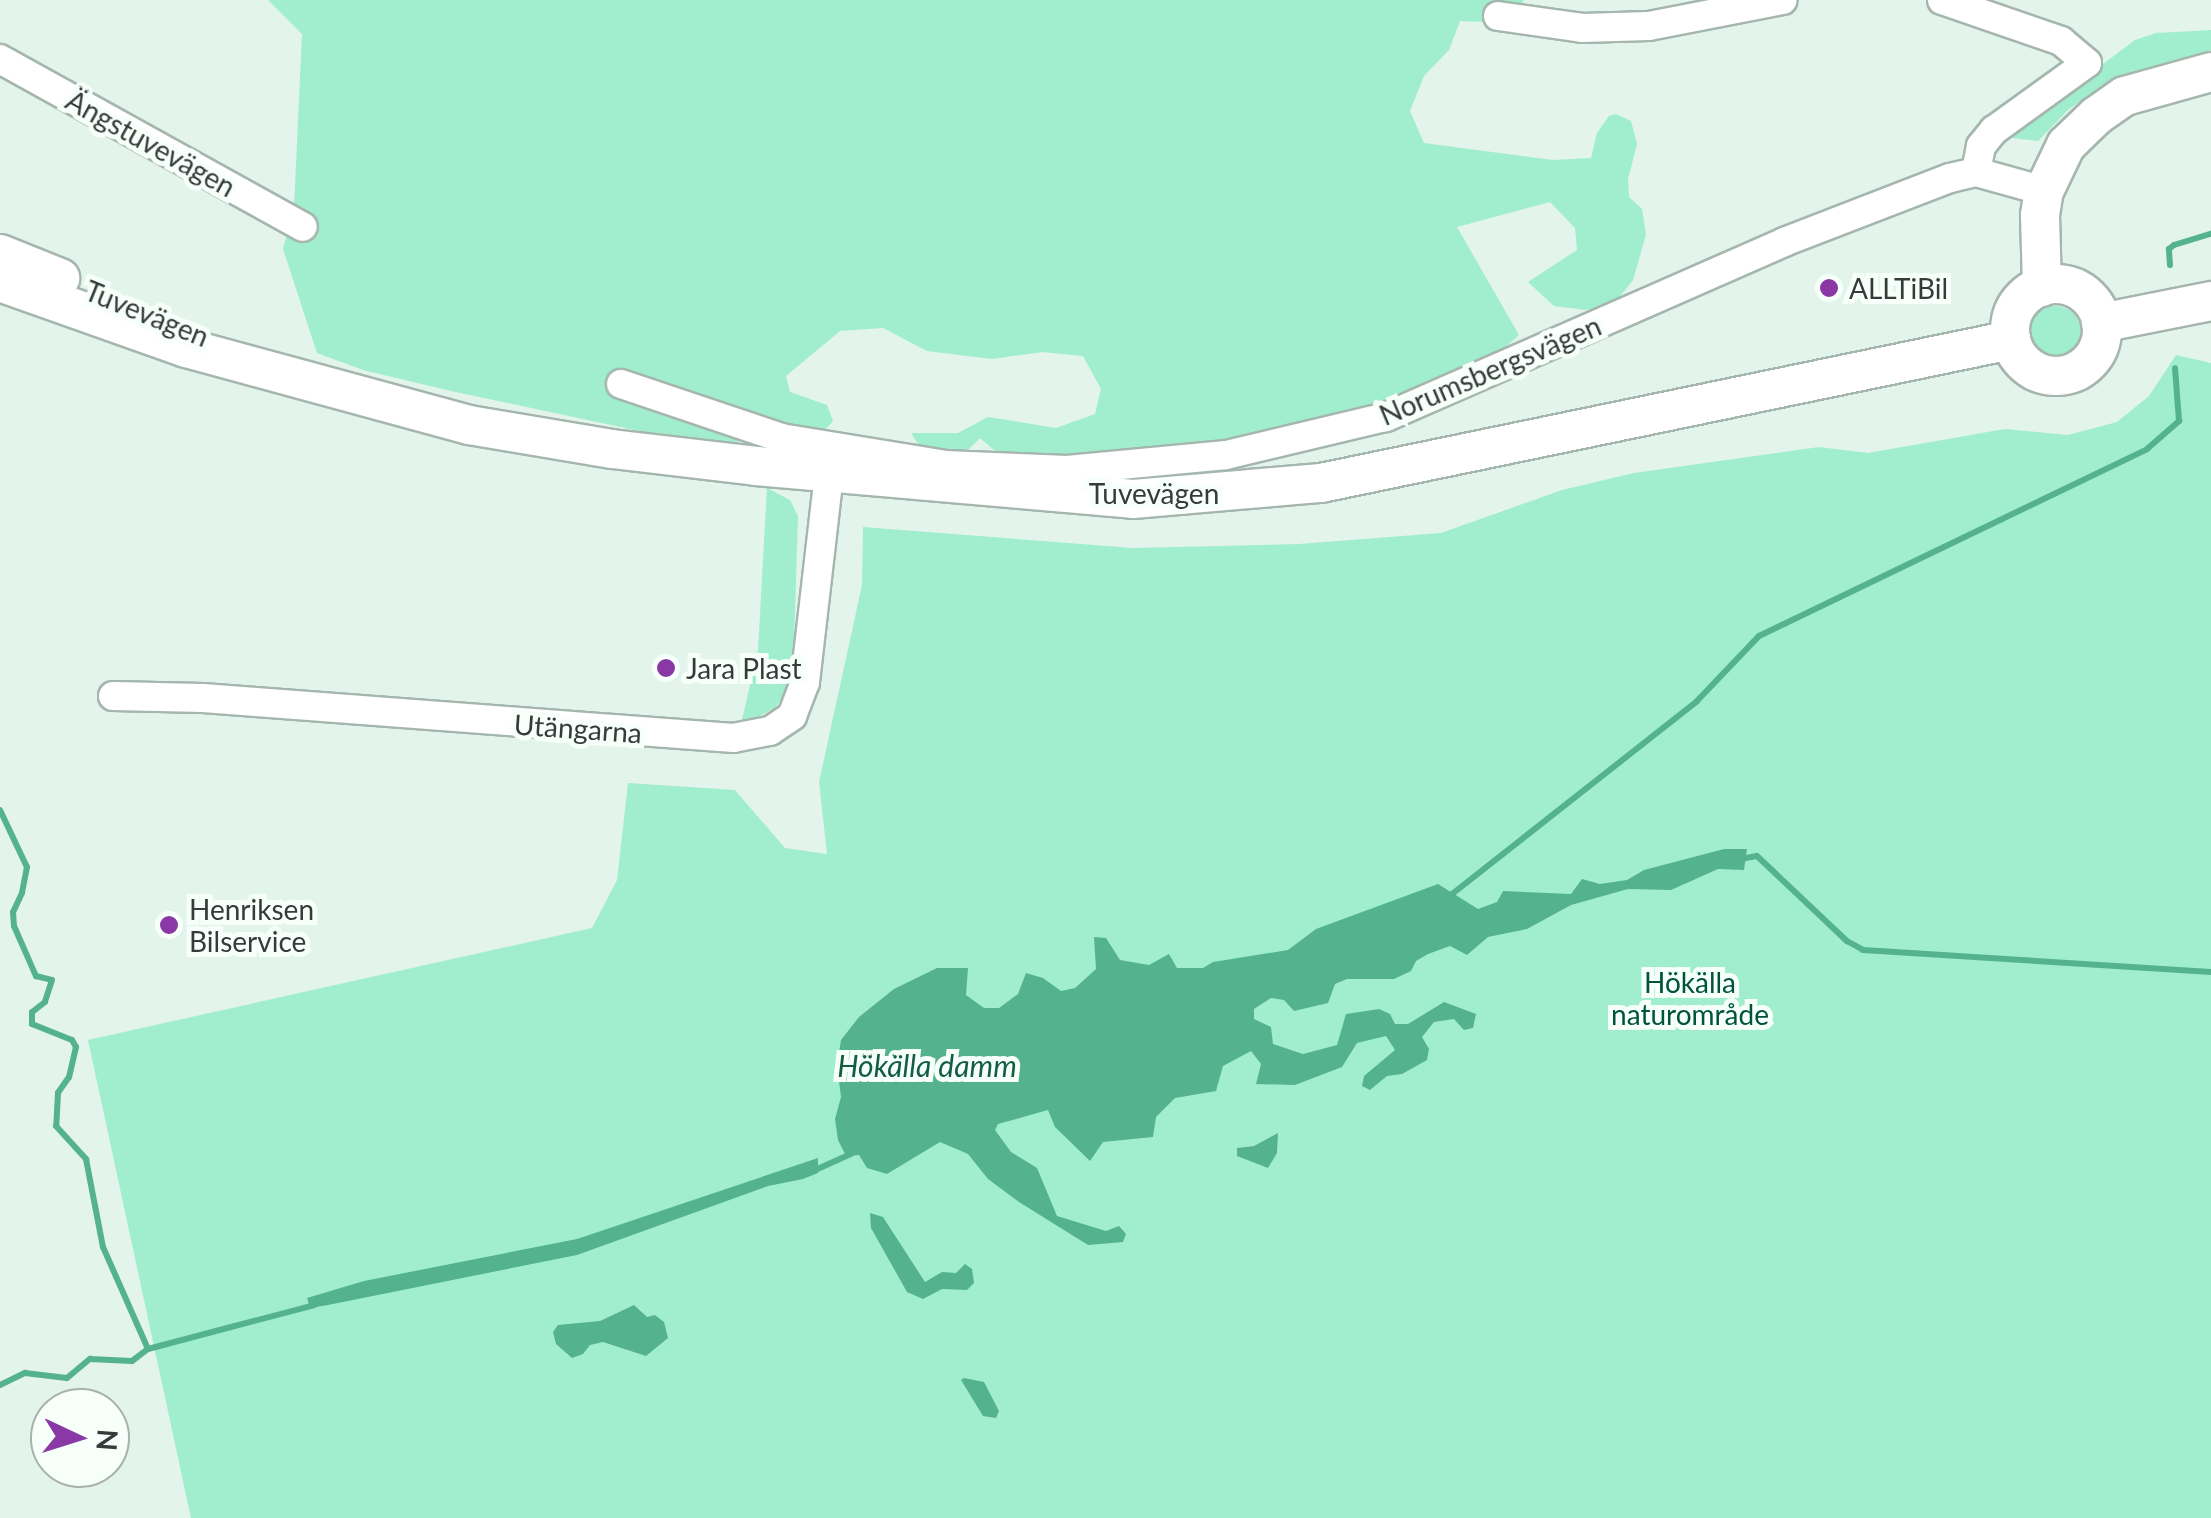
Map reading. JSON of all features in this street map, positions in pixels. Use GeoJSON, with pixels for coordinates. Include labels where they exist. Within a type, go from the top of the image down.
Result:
{"type":"FeatureCollection","features":[{"type":"Feature","properties":{"kind":"main road"},"geometry":{"type":"LineString","coordinates":[[2042,287],[2040,215],[2044,191],[2066,145],[2096,116],[2153,85],[2211,72]]}},
{"type":"Feature","properties":{"kind":"main road","name":"Tuvevägen"},"geometry":{"type":"LineString","coordinates":[[0,254],[293,375]]}},
{"type":"Feature","properties":{"kind":"main road","name":"Tuvevägen"},"geometry":{"type":"LineString","coordinates":[[0,282],[186,348],[469,425],[612,449],[828,474],[1133,499],[1265,491],[1321,483],[2012,340]]}},
{"type":"Feature","properties":{"kind":"main road"},"geometry":{"type":"LineString","coordinates":[[2042,287],[2076,289],[2092,303],[2101,323],[2093,357],[2064,376],[2030,368],[2012,340],[2017,307],[2042,287]]}},
{"type":"Feature","properties":{"kind":"main road"},"geometry":{"type":"LineString","coordinates":[[2101,323],[2211,301]]}},
{"type":"Feature","properties":{"kind":"street"},"geometry":{"type":"LineString","coordinates":[[1498,16],[1582,28],[1648,26],[1783,0]]}},
{"type":"Feature","properties":{"kind":"street"},"geometry":{"type":"LineString","coordinates":[[1942,0],[2062,41],[2087,63],[1994,130],[1981,146],[1976,172],[2044,191]]}},
{"type":"Feature","properties":{"kind":"street","name":"Ängstuvevägen"},"geometry":{"type":"LineString","coordinates":[[0,59],[303,227]]}},
{"type":"Feature","properties":{"kind":"street","name":"Norumsbergsvägen"},"geometry":{"type":"LineString","coordinates":[[621,384],[781,438],[945,464],[1067,470],[1226,455],[1386,417],[1784,242],[1907,193],[1976,172]]}},
{"type":"Feature","properties":{"kind":"street","name":"Utängarna"},"geometry":{"type":"LineString","coordinates":[[113,696],[203,698],[733,738],[770,731],[783,726],[801,699],[828,474]]}},
{"type":"Feature","properties":{"kind":"green space"},"geometry":{"type":"Polygon","coordinates":[[[268,0],[1524,0],[1511,23],[1460,21],[1449,50],[1424,76],[1410,111],[1424,143],[1553,160],[1591,158],[1597,133],[1609,116],[1616,114],[1631,121],[1637,144],[1628,179],[1629,197],[1642,209],[1646,235],[1633,280],[1614,304],[1586,310],[1554,306],[1528,282],[1577,250],[1575,228],[1550,202],[1457,227],[1519,335],[1499,353],[1372,410],[1284,434],[1095,458],[1000,455],[980,438],[962,456],[922,450],[911,433],[958,433],[988,417],[1056,428],[1095,414],[1101,389],[1083,356],[1042,352],[992,359],[927,351],[883,328],[840,331],[786,376],[790,392],[827,405],[833,421],[823,432],[778,430],[725,445],[644,432],[363,370],[317,353],[283,249],[294,208],[302,34],[268,0]]]}},
{"type":"Feature","properties":{"kind":"green space"},"geometry":{"type":"Polygon","coordinates":[[[2211,30],[2211,50],[2101,86],[2068,110],[2038,141],[2013,138],[2011,133],[2135,40],[2156,33],[2211,30]]]}},
{"type":"Feature","properties":{"kind":"green space"},"geometry":{"type":"Polygon","coordinates":[[[2055,306],[2074,313],[2081,332],[2074,351],[2055,358],[2036,351],[2029,332],[2036,313],[2055,306]]]}},
{"type":"Feature","properties":{"kind":"green space","name":"Hökälla naturområde"},"geometry":{"type":"Polygon","coordinates":[[[2176,355],[2211,363],[2211,1518],[191,1518],[88,1040],[592,928],[617,880],[628,783],[735,790],[785,848],[827,854],[819,782],[862,585],[863,527],[1133,548],[1299,544],[1441,533],[1562,490],[1634,473],[1819,447],[1868,453],[2005,429],[2068,435],[2117,422],[2149,396],[2176,355]]]}},
{"type":"Feature","properties":{"kind":"green space"},"geometry":{"type":"Polygon","coordinates":[[[767,488],[790,500],[798,516],[793,678],[776,707],[751,721],[742,720],[758,650],[767,488]]]}},
{"type":"Feature","properties":{"kind":"water","name":"Hökälla damm"},"geometry":{"type":"Polygon","coordinates":[[[1724,849],[1747,849],[1744,870],[1718,869],[1671,890],[1628,889],[1571,905],[1527,929],[1488,937],[1467,955],[1450,946],[1416,961],[1411,971],[1394,979],[1347,979],[1335,984],[1328,1003],[1294,1011],[1284,1000],[1271,998],[1254,1009],[1254,1019],[1271,1027],[1273,1044],[1303,1054],[1337,1045],[1346,1014],[1379,1009],[1390,1014],[1395,1024],[1408,1024],[1444,1002],[1476,1014],[1473,1028],[1464,1030],[1454,1019],[1434,1022],[1422,1037],[1429,1049],[1427,1060],[1402,1074],[1387,1076],[1370,1090],[1362,1086],[1364,1076],[1395,1050],[1386,1036],[1357,1043],[1342,1067],[1295,1085],[1256,1084],[1261,1064],[1251,1051],[1223,1066],[1216,1091],[1175,1098],[1156,1117],[1153,1137],[1103,1142],[1090,1161],[1055,1127],[1048,1110],[998,1124],[995,1130],[1011,1152],[1037,1168],[1057,1216],[1106,1231],[1119,1226],[1126,1234],[1123,1242],[1088,1245],[988,1179],[968,1154],[940,1142],[887,1174],[867,1168],[859,1155],[846,1156],[838,1140],[835,1119],[841,1097],[837,1065],[841,1040],[859,1017],[894,989],[937,968],[968,968],[966,995],[984,1008],[999,1008],[1018,994],[1026,973],[1043,978],[1061,991],[1075,988],[1096,969],[1094,937],[1106,938],[1120,960],[1149,965],[1169,954],[1177,968],[1203,968],[1213,962],[1288,950],[1316,929],[1438,884],[1478,909],[1497,902],[1503,891],[1571,894],[1582,879],[1600,884],[1627,880],[1644,870],[1724,849]]]}},
{"type":"Feature","properties":{"kind":"water"},"geometry":{"type":"Polygon","coordinates":[[[1278,1133],[1277,1153],[1268,1168],[1237,1156],[1237,1148],[1254,1146],[1278,1133]]]}},
{"type":"Feature","properties":{"kind":"water"},"geometry":{"type":"Polygon","coordinates":[[[818,1158],[818,1173],[768,1186],[577,1255],[310,1308],[307,1298],[364,1281],[577,1239],[818,1158]]]}},
{"type":"Feature","properties":{"kind":"water"},"geometry":{"type":"Polygon","coordinates":[[[870,1213],[883,1217],[925,1282],[942,1272],[956,1273],[965,1264],[972,1269],[974,1283],[967,1290],[942,1289],[923,1299],[907,1292],[871,1228],[870,1213]]]}},
{"type":"Feature","properties":{"kind":"water"},"geometry":{"type":"Polygon","coordinates":[[[634,1305],[647,1317],[655,1315],[664,1322],[668,1338],[646,1356],[603,1342],[590,1345],[583,1354],[572,1358],[556,1344],[553,1332],[558,1325],[600,1321],[634,1305]]]}},
{"type":"Feature","properties":{"kind":"water"},"geometry":{"type":"Polygon","coordinates":[[[961,1380],[984,1382],[999,1411],[996,1418],[983,1416],[961,1380]]]}},
{"type":"Feature","properties":{"kind":"waterway"},"geometry":{"type":"LineString","coordinates":[[2170,265],[2169,249],[2174,245],[2211,234]]}},
{"type":"Feature","properties":{"kind":"waterway"},"geometry":{"type":"LineString","coordinates":[[1447,898],[1697,701],[1759,636],[2147,449],[2179,421],[2175,368]]}},
{"type":"Feature","properties":{"kind":"waterway"},"geometry":{"type":"LineString","coordinates":[[0,810],[27,867],[13,912],[14,926],[36,976],[52,980],[45,1002],[32,1012],[32,1024],[72,1040],[76,1047],[69,1077],[58,1093],[56,1126],[86,1159],[103,1247],[148,1349]]}},
{"type":"Feature","properties":{"kind":"waterway"},"geometry":{"type":"LineString","coordinates":[[1740,859],[1757,856],[1847,941],[1863,950],[2211,972]]}},
{"type":"Feature","properties":{"kind":"waterway"},"geometry":{"type":"LineString","coordinates":[[813,1171],[851,1154]]}},
{"type":"Feature","properties":{"kind":"waterway"},"geometry":{"type":"LineString","coordinates":[[0,1385],[25,1373],[67,1378],[90,1359],[132,1361],[148,1349],[314,1305]]}},
{"type":"Feature","properties":{"kind":"place","name":"ALLTiBil"},"geometry":{"type":"Point","coordinates":[1829,288]}},
{"type":"Feature","properties":{"kind":"place","name":"Jara Plast"},"geometry":{"type":"Point","coordinates":[666,668]}},
{"type":"Feature","properties":{"kind":"place","name":"Henriksen Bilservice"},"geometry":{"type":"Point","coordinates":[169,925]}}]}
